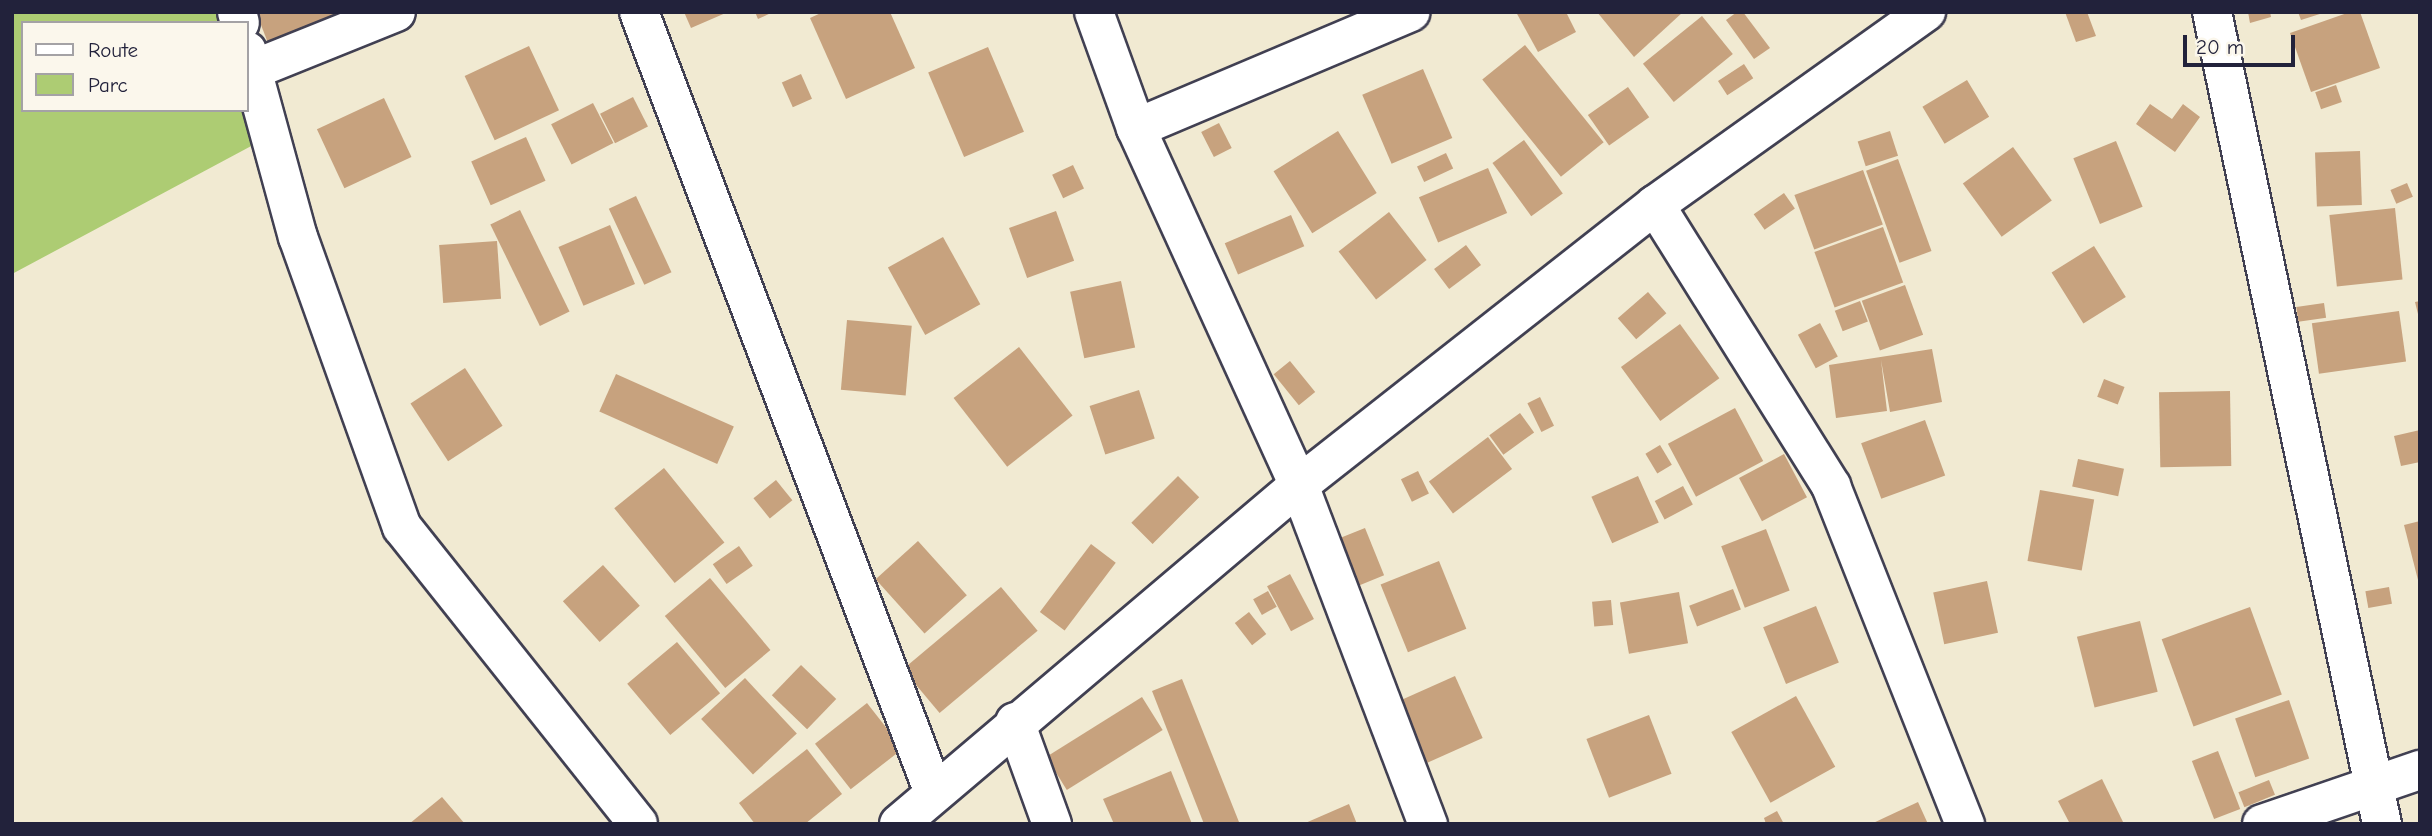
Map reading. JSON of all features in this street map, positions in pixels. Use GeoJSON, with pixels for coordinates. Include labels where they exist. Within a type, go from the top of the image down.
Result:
{"type":"FeatureCollection","features":[{"type":"Feature","properties":{"kind":"street"},"geometry":{"type":"LineString","coordinates":[[396,12],[249,60],[298,237],[402,527],[638,824]]}},
{"type":"Feature","properties":{"kind":"street"},"geometry":{"type":"LineString","coordinates":[[639,12],[934,793]]}},
{"type":"Feature","properties":{"kind":"street"},"geometry":{"type":"LineString","coordinates":[[1094,12],[1136,128],[1299,485],[1428,824]]}},
{"type":"Feature","properties":{"kind":"street"},"geometry":{"type":"LineString","coordinates":[[1136,128],[1411,12]]}},
{"type":"Feature","properties":{"kind":"street"},"geometry":{"type":"LineString","coordinates":[[899,824],[1015,722],[1299,485],[1655,205],[1926,12]]}},
{"type":"Feature","properties":{"kind":"street"},"geometry":{"type":"LineString","coordinates":[[2212,12],[2382,824]]}},
{"type":"Feature","properties":{"kind":"street"},"geometry":{"type":"LineString","coordinates":[[1655,205],[1831,486],[1965,824]]}},
{"type":"Feature","properties":{"kind":"street"},"geometry":{"type":"LineString","coordinates":[[1015,722],[1052,824]]}},
{"type":"Feature","properties":{"kind":"street"},"geometry":{"type":"LineString","coordinates":[[2262,824],[2420,771]]}},
{"type":"Feature","properties":{"kind":"green space"},"geometry":{"type":"Polygon","coordinates":[[[12,12],[219,12],[221,21],[21,21],[21,112],[247,112],[255,144],[12,274],[12,12]]]}},
{"type":"Feature","properties":{"kind":"building"},"geometry":{"type":"Polygon","coordinates":[[[256,12],[346,12],[268,43],[256,12]]]}},
{"type":"Feature","properties":{"kind":"building"},"geometry":{"type":"Polygon","coordinates":[[[684,12],[728,12],[691,28],[684,12]]]}},
{"type":"Feature","properties":{"kind":"building"},"geometry":{"type":"Polygon","coordinates":[[[755,12],[773,12],[758,19],[755,12]]]}},
{"type":"Feature","properties":{"kind":"building"},"geometry":{"type":"Polygon","coordinates":[[[823,12],[890,12],[915,68],[846,99],[810,18],[823,12]]]}},
{"type":"Feature","properties":{"kind":"building"},"geometry":{"type":"Polygon","coordinates":[[[1516,12],[1566,12],[1576,32],[1538,52],[1516,12]]]}},
{"type":"Feature","properties":{"kind":"building"},"geometry":{"type":"Polygon","coordinates":[[[1597,12],[1683,12],[1634,57],[1597,12]]]}},
{"type":"Feature","properties":{"kind":"building"},"geometry":{"type":"Polygon","coordinates":[[[1737,12],[1743,12],[1770,48],[1754,59],[1726,20],[1737,12]]]}},
{"type":"Feature","properties":{"kind":"building"},"geometry":{"type":"Polygon","coordinates":[[[2065,12],[2087,12],[2096,36],[2076,42],[2065,12]]]}},
{"type":"Feature","properties":{"kind":"building"},"geometry":{"type":"Polygon","coordinates":[[[2248,12],[2270,12],[2271,17],[2250,23],[2248,12]]]}},
{"type":"Feature","properties":{"kind":"building"},"geometry":{"type":"Polygon","coordinates":[[[2298,12],[2323,12],[2323,13],[2301,20],[2298,12]]]}},
{"type":"Feature","properties":{"kind":"building"},"geometry":{"type":"Polygon","coordinates":[[[2350,12],[2360,12],[2380,68],[2311,92],[2290,33],[2350,12]]]}},
{"type":"Feature","properties":{"kind":"building"},"geometry":{"type":"Polygon","coordinates":[[[1702,16],[1733,54],[1674,102],[1643,64],[1702,16]]]}},
{"type":"Feature","properties":{"kind":"building"},"geometry":{"type":"Polygon","coordinates":[[[1525,45],[1604,142],[1561,177],[1482,80],[1525,45]]]}},
{"type":"Feature","properties":{"kind":"building"},"geometry":{"type":"Polygon","coordinates":[[[529,46],[559,110],[495,140],[465,76],[529,46]]]}},
{"type":"Feature","properties":{"kind":"building"},"geometry":{"type":"Polygon","coordinates":[[[988,47],[1024,132],[964,157],[928,72],[988,47]]]}},
{"type":"Feature","properties":{"kind":"building"},"geometry":{"type":"Polygon","coordinates":[[[1744,64],[1753,78],[1727,95],[1718,81],[1744,64]]]}},
{"type":"Feature","properties":{"kind":"building"},"geometry":{"type":"Polygon","coordinates":[[[1423,69],[1452,138],[1392,164],[1362,95],[1423,69]]]}},
{"type":"Feature","properties":{"kind":"building"},"geometry":{"type":"Polygon","coordinates":[[[801,74],[812,99],[793,107],[782,83],[801,74]]]}},
{"type":"Feature","properties":{"kind":"building"},"geometry":{"type":"Polygon","coordinates":[[[1967,80],[1989,117],[1945,144],[1922,107],[1967,80]]]}},
{"type":"Feature","properties":{"kind":"building"},"geometry":{"type":"Polygon","coordinates":[[[2336,85],[2342,102],[2321,109],[2315,92],[2336,85]]]}},
{"type":"Feature","properties":{"kind":"building"},"geometry":{"type":"Polygon","coordinates":[[[1628,87],[1649,117],[1609,145],[1588,115],[1628,87]]]}},
{"type":"Feature","properties":{"kind":"building"},"geometry":{"type":"Polygon","coordinates":[[[633,97],[648,126],[615,143],[600,114],[633,97]]]}},
{"type":"Feature","properties":{"kind":"building"},"geometry":{"type":"Polygon","coordinates":[[[384,98],[411,157],[344,188],[317,129],[384,98]]]}},
{"type":"Feature","properties":{"kind":"building"},"geometry":{"type":"Polygon","coordinates":[[[593,103],[613,143],[572,164],[551,124],[593,103]]]}},
{"type":"Feature","properties":{"kind":"building"},"geometry":{"type":"Polygon","coordinates":[[[2150,104],[2172,119],[2183,104],[2200,117],[2175,152],[2136,124],[2150,104]]]}},
{"type":"Feature","properties":{"kind":"building"},"geometry":{"type":"Polygon","coordinates":[[[1219,123],[1232,148],[1214,157],[1201,132],[1219,123]]]}},
{"type":"Feature","properties":{"kind":"building"},"geometry":{"type":"Polygon","coordinates":[[[1338,131],[1377,193],[1312,233],[1274,171],[1338,131]]]}},
{"type":"Feature","properties":{"kind":"building"},"geometry":{"type":"Polygon","coordinates":[[[1890,131],[1898,156],[1866,166],[1858,142],[1890,131]]]}},
{"type":"Feature","properties":{"kind":"building"},"geometry":{"type":"Polygon","coordinates":[[[526,137],[546,181],[491,205],[471,161],[526,137]]]}},
{"type":"Feature","properties":{"kind":"building"},"geometry":{"type":"Polygon","coordinates":[[[1524,140],[1563,193],[1531,216],[1492,163],[1524,140]]]}},
{"type":"Feature","properties":{"kind":"building"},"geometry":{"type":"Polygon","coordinates":[[[2116,141],[2143,207],[2100,224],[2073,158],[2116,141]]]}},
{"type":"Feature","properties":{"kind":"building"},"geometry":{"type":"Polygon","coordinates":[[[2013,147],[2052,200],[2002,237],[1963,183],[2013,147]]]}},
{"type":"Feature","properties":{"kind":"building"},"geometry":{"type":"Polygon","coordinates":[[[2360,151],[2362,205],[2317,207],[2315,153],[2360,151]]]}},
{"type":"Feature","properties":{"kind":"building"},"geometry":{"type":"Polygon","coordinates":[[[1446,153],[1453,168],[1424,182],[1417,167],[1446,153]]]}},
{"type":"Feature","properties":{"kind":"building"},"geometry":{"type":"Polygon","coordinates":[[[1898,159],[1932,251],[1900,263],[1866,171],[1898,159]]]}},
{"type":"Feature","properties":{"kind":"building"},"geometry":{"type":"Polygon","coordinates":[[[1073,165],[1084,189],[1063,198],[1052,175],[1073,165]]]}},
{"type":"Feature","properties":{"kind":"building"},"geometry":{"type":"Polygon","coordinates":[[[1488,168],[1507,213],[1438,242],[1419,197],[1488,168]]]}},
{"type":"Feature","properties":{"kind":"building"},"geometry":{"type":"Polygon","coordinates":[[[1863,170],[1883,225],[1814,249],[1794,195],[1863,170]]]}},
{"type":"Feature","properties":{"kind":"building"},"geometry":{"type":"Polygon","coordinates":[[[2407,183],[2413,197],[2396,204],[2390,190],[2407,183]]]}},
{"type":"Feature","properties":{"kind":"building"},"geometry":{"type":"Polygon","coordinates":[[[1784,193],[1795,209],[1765,230],[1754,214],[1784,193]]]}},
{"type":"Feature","properties":{"kind":"building"},"geometry":{"type":"Polygon","coordinates":[[[636,196],[671,272],[644,285],[609,209],[636,196]]]}},
{"type":"Feature","properties":{"kind":"building"},"geometry":{"type":"Polygon","coordinates":[[[2395,208],[2403,280],[2337,287],[2329,215],[2395,208]]]}},
{"type":"Feature","properties":{"kind":"building"},"geometry":{"type":"Polygon","coordinates":[[[520,210],[570,312],[540,326],[490,224],[520,210]]]}},
{"type":"Feature","properties":{"kind":"building"},"geometry":{"type":"Polygon","coordinates":[[[1056,211],[1074,261],[1027,278],[1009,228],[1056,211]]]}},
{"type":"Feature","properties":{"kind":"building"},"geometry":{"type":"Polygon","coordinates":[[[1389,212],[1427,260],[1376,299],[1339,251],[1389,212]]]}},
{"type":"Feature","properties":{"kind":"building"},"geometry":{"type":"Polygon","coordinates":[[[1291,215],[1304,246],[1238,274],[1225,243],[1291,215]]]}},
{"type":"Feature","properties":{"kind":"building"},"geometry":{"type":"Polygon","coordinates":[[[610,225],[635,284],[583,306],[558,247],[610,225]]]}},
{"type":"Feature","properties":{"kind":"building"},"geometry":{"type":"Polygon","coordinates":[[[1883,227],[1903,282],[1835,307],[1814,252],[1883,227]]]}},
{"type":"Feature","properties":{"kind":"building"},"geometry":{"type":"Polygon","coordinates":[[[943,237],[980,304],[925,335],[888,268],[943,237]]]}},
{"type":"Feature","properties":{"kind":"building"},"geometry":{"type":"Polygon","coordinates":[[[497,241],[501,299],[443,303],[439,245],[497,241]]]}},
{"type":"Feature","properties":{"kind":"building"},"geometry":{"type":"Polygon","coordinates":[[[1466,245],[1481,265],[1449,289],[1434,269],[1466,245]]]}},
{"type":"Feature","properties":{"kind":"building"},"geometry":{"type":"Polygon","coordinates":[[[2094,246],[2126,297],[2083,323],[2052,272],[2094,246]]]}},
{"type":"Feature","properties":{"kind":"building"},"geometry":{"type":"Polygon","coordinates":[[[1121,281],[1135,348],[1084,358],[1070,292],[1121,281]]]}},
{"type":"Feature","properties":{"kind":"building"},"geometry":{"type":"Polygon","coordinates":[[[1905,285],[1923,335],[1880,351],[1862,301],[1905,285]]]}},
{"type":"Feature","properties":{"kind":"building"},"geometry":{"type":"Polygon","coordinates":[[[1648,292],[1666,313],[1636,339],[1618,318],[1648,292]]]}},
{"type":"Feature","properties":{"kind":"building"},"geometry":{"type":"Polygon","coordinates":[[[1860,301],[1868,322],[1843,331],[1835,311],[1860,301]]]}},
{"type":"Feature","properties":{"kind":"building"},"geometry":{"type":"Polygon","coordinates":[[[2420,301],[2420,318],[2419,318],[2415,302],[2420,301]]]}},
{"type":"Feature","properties":{"kind":"building"},"geometry":{"type":"Polygon","coordinates":[[[2324,303],[2326,318],[2298,322],[2296,307],[2324,303]]]}},
{"type":"Feature","properties":{"kind":"building"},"geometry":{"type":"Polygon","coordinates":[[[2399,311],[2406,362],[2319,374],[2312,323],[2399,311]]]}},
{"type":"Feature","properties":{"kind":"building"},"geometry":{"type":"Polygon","coordinates":[[[847,320],[912,326],[906,395],[841,390],[847,320]]]}},
{"type":"Feature","properties":{"kind":"building"},"geometry":{"type":"Polygon","coordinates":[[[1820,323],[1838,357],[1816,368],[1798,335],[1820,323]]]}},
{"type":"Feature","properties":{"kind":"building"},"geometry":{"type":"Polygon","coordinates":[[[1680,324],[1719,378],[1660,421],[1621,367],[1680,324]]]}},
{"type":"Feature","properties":{"kind":"building"},"geometry":{"type":"Polygon","coordinates":[[[1019,347],[1073,416],[1007,467],[954,398],[1019,347]]]}},
{"type":"Feature","properties":{"kind":"building"},"geometry":{"type":"Polygon","coordinates":[[[1932,349],[1942,402],[1890,412],[1881,360],[1887,411],[1836,418],[1829,365],[1932,349]]]}},
{"type":"Feature","properties":{"kind":"building"},"geometry":{"type":"Polygon","coordinates":[[[1290,361],[1315,392],[1299,405],[1274,374],[1290,361]]]}},
{"type":"Feature","properties":{"kind":"building"},"geometry":{"type":"Polygon","coordinates":[[[465,368],[503,426],[448,461],[410,403],[465,368]]]}},
{"type":"Feature","properties":{"kind":"building"},"geometry":{"type":"Polygon","coordinates":[[[616,374],[734,426],[717,464],[599,411],[616,374]]]}},
{"type":"Feature","properties":{"kind":"building"},"geometry":{"type":"Polygon","coordinates":[[[2104,379],[2125,387],[2118,405],[2097,397],[2104,379]]]}},
{"type":"Feature","properties":{"kind":"building"},"geometry":{"type":"Polygon","coordinates":[[[1139,390],[1155,439],[1105,455],[1090,406],[1139,390]]]}},
{"type":"Feature","properties":{"kind":"building"},"geometry":{"type":"Polygon","coordinates":[[[2230,391],[2231,466],[2160,467],[2159,392],[2230,391]]]}},
{"type":"Feature","properties":{"kind":"building"},"geometry":{"type":"Polygon","coordinates":[[[1540,397],[1554,426],[1541,432],[1527,403],[1540,397]]]}},
{"type":"Feature","properties":{"kind":"building"},"geometry":{"type":"Polygon","coordinates":[[[1735,408],[1763,461],[1696,497],[1668,444],[1735,408]]]}},
{"type":"Feature","properties":{"kind":"building"},"geometry":{"type":"Polygon","coordinates":[[[1520,413],[1534,432],[1503,455],[1489,435],[1520,413]]]}},
{"type":"Feature","properties":{"kind":"building"},"geometry":{"type":"Polygon","coordinates":[[[1925,420],[1945,475],[1881,499],[1861,443],[1925,420]]]}},
{"type":"Feature","properties":{"kind":"building"},"geometry":{"type":"Polygon","coordinates":[[[2420,430],[2420,462],[2401,466],[2394,436],[2420,430]]]}},
{"type":"Feature","properties":{"kind":"building"},"geometry":{"type":"Polygon","coordinates":[[[1488,437],[1512,469],[1453,513],[1429,482],[1488,437]]]}},
{"type":"Feature","properties":{"kind":"building"},"geometry":{"type":"Polygon","coordinates":[[[1660,445],[1672,465],[1657,473],[1645,454],[1660,445]]]}},
{"type":"Feature","properties":{"kind":"building"},"geometry":{"type":"Polygon","coordinates":[[[1784,454],[1807,497],[1762,521],[1739,478],[1784,454]]]}},
{"type":"Feature","properties":{"kind":"building"},"geometry":{"type":"Polygon","coordinates":[[[2078,459],[2124,469],[2118,496],[2072,486],[2078,459]]]}},
{"type":"Feature","properties":{"kind":"building"},"geometry":{"type":"Polygon","coordinates":[[[664,468],[724,543],[675,583],[614,508],[664,468]]]}},
{"type":"Feature","properties":{"kind":"building"},"geometry":{"type":"Polygon","coordinates":[[[1418,471],[1429,493],[1412,502],[1401,479],[1418,471]]]}},
{"type":"Feature","properties":{"kind":"building"},"geometry":{"type":"Polygon","coordinates":[[[1178,476],[1199,497],[1153,544],[1131,523],[1178,476]]]}},
{"type":"Feature","properties":{"kind":"building"},"geometry":{"type":"Polygon","coordinates":[[[1638,476],[1659,523],[1612,543],[1591,497],[1638,476]]]}},
{"type":"Feature","properties":{"kind":"building"},"geometry":{"type":"Polygon","coordinates":[[[776,480],[792,500],[770,518],[753,498],[776,480]]]}},
{"type":"Feature","properties":{"kind":"building"},"geometry":{"type":"Polygon","coordinates":[[[1683,486],[1693,505],[1665,520],[1655,501],[1683,486]]]}},
{"type":"Feature","properties":{"kind":"building"},"geometry":{"type":"Polygon","coordinates":[[[2040,490],[2094,500],[2082,570],[2027,561],[2040,490]]]}},
{"type":"Feature","properties":{"kind":"building"},"geometry":{"type":"Polygon","coordinates":[[[2420,521],[2420,584],[2419,584],[2404,525],[2420,521]]]}},
{"type":"Feature","properties":{"kind":"building"},"geometry":{"type":"Polygon","coordinates":[[[1365,528],[1384,575],[1352,588],[1333,541],[1365,528]]]}},
{"type":"Feature","properties":{"kind":"building"},"geometry":{"type":"Polygon","coordinates":[[[1766,529],[1790,591],[1745,608],[1721,546],[1766,529]]]}},
{"type":"Feature","properties":{"kind":"building"},"geometry":{"type":"Polygon","coordinates":[[[918,541],[967,595],[924,633],[876,579],[918,541]]]}},
{"type":"Feature","properties":{"kind":"building"},"geometry":{"type":"Polygon","coordinates":[[[1091,544],[1116,563],[1065,631],[1040,612],[1091,544]]]}},
{"type":"Feature","properties":{"kind":"building"},"geometry":{"type":"Polygon","coordinates":[[[739,546],[753,566],[727,584],[713,564],[739,546]]]}},
{"type":"Feature","properties":{"kind":"building"},"geometry":{"type":"Polygon","coordinates":[[[1439,561],[1466,629],[1408,652],[1381,585],[1439,561]]]}},
{"type":"Feature","properties":{"kind":"building"},"geometry":{"type":"Polygon","coordinates":[[[603,565],[640,606],[600,642],[563,601],[603,565]]]}},
{"type":"Feature","properties":{"kind":"building"},"geometry":{"type":"Polygon","coordinates":[[[1290,574],[1314,619],[1291,631],[1267,586],[1290,574]]]}},
{"type":"Feature","properties":{"kind":"building"},"geometry":{"type":"Polygon","coordinates":[[[710,578],[770,650],[725,688],[665,616],[710,578]]]}},
{"type":"Feature","properties":{"kind":"building"},"geometry":{"type":"Polygon","coordinates":[[[1987,581],[1998,633],[1944,644],[1933,592],[1987,581]]]}},
{"type":"Feature","properties":{"kind":"building"},"geometry":{"type":"Polygon","coordinates":[[[1001,587],[1038,631],[940,713],[903,669],[1001,587]]]}},
{"type":"Feature","properties":{"kind":"building"},"geometry":{"type":"Polygon","coordinates":[[[2389,587],[2392,604],[2368,608],[2365,591],[2389,587]]]}},
{"type":"Feature","properties":{"kind":"building"},"geometry":{"type":"Polygon","coordinates":[[[1733,589],[1741,610],[1697,626],[1689,606],[1733,589]]]}},
{"type":"Feature","properties":{"kind":"building"},"geometry":{"type":"Polygon","coordinates":[[[1268,591],[1277,607],[1262,615],[1253,599],[1268,591]]]}},
{"type":"Feature","properties":{"kind":"building"},"geometry":{"type":"Polygon","coordinates":[[[1679,592],[1688,643],[1629,654],[1620,602],[1679,592]]]}},
{"type":"Feature","properties":{"kind":"building"},"geometry":{"type":"Polygon","coordinates":[[[1611,600],[1613,625],[1594,627],[1592,602],[1611,600]]]}},
{"type":"Feature","properties":{"kind":"building"},"geometry":{"type":"Polygon","coordinates":[[[1816,606],[1839,663],[1786,684],[1763,627],[1816,606]]]}},
{"type":"Feature","properties":{"kind":"building"},"geometry":{"type":"Polygon","coordinates":[[[2250,607],[2282,694],[2193,727],[2162,639],[2250,607]]]}},
{"type":"Feature","properties":{"kind":"building"},"geometry":{"type":"Polygon","coordinates":[[[1249,612],[1266,634],[1252,645],[1235,623],[1249,612]]]}},
{"type":"Feature","properties":{"kind":"building"},"geometry":{"type":"Polygon","coordinates":[[[2140,621],[2158,692],[2095,708],[2077,637],[2140,621]]]}},
{"type":"Feature","properties":{"kind":"building"},"geometry":{"type":"Polygon","coordinates":[[[677,642],[720,693],[670,735],[627,684],[677,642]]]}},
{"type":"Feature","properties":{"kind":"building"},"geometry":{"type":"Polygon","coordinates":[[[801,665],[836,699],[807,729],[772,695],[801,665]]]}},
{"type":"Feature","properties":{"kind":"building"},"geometry":{"type":"Polygon","coordinates":[[[1455,676],[1483,738],[1423,765],[1396,702],[1455,676]]]}},
{"type":"Feature","properties":{"kind":"building"},"geometry":{"type":"Polygon","coordinates":[[[745,678],[797,734],[753,775],[701,719],[745,678]]]}},
{"type":"Feature","properties":{"kind":"building"},"geometry":{"type":"Polygon","coordinates":[[[1182,679],[1239,822],[1204,824],[1152,691],[1182,679]]]}},
{"type":"Feature","properties":{"kind":"building"},"geometry":{"type":"Polygon","coordinates":[[[1796,696],[1835,767],[1771,803],[1731,732],[1796,696]]]}},
{"type":"Feature","properties":{"kind":"building"},"geometry":{"type":"Polygon","coordinates":[[[1142,697],[1163,730],[1067,790],[1046,757],[1142,697]]]}},
{"type":"Feature","properties":{"kind":"building"},"geometry":{"type":"Polygon","coordinates":[[[2289,700],[2309,759],[2255,777],[2235,719],[2289,700]]]}},
{"type":"Feature","properties":{"kind":"building"},"geometry":{"type":"Polygon","coordinates":[[[867,703],[903,749],[851,789],[815,744],[867,703]]]}},
{"type":"Feature","properties":{"kind":"building"},"geometry":{"type":"Polygon","coordinates":[[[1649,715],[1672,774],[1609,798],[1586,739],[1649,715]]]}},
{"type":"Feature","properties":{"kind":"building"},"geometry":{"type":"Polygon","coordinates":[[[807,749],[842,794],[805,824],[755,824],[739,803],[807,749]]]}},
{"type":"Feature","properties":{"kind":"building"},"geometry":{"type":"Polygon","coordinates":[[[2218,751],[2240,809],[2214,819],[2192,761],[2218,751]]]}},
{"type":"Feature","properties":{"kind":"building"},"geometry":{"type":"Polygon","coordinates":[[[1171,771],[1192,824],[1114,824],[1103,799],[1171,771]]]}},
{"type":"Feature","properties":{"kind":"building"},"geometry":{"type":"Polygon","coordinates":[[[2102,779],[2124,824],[2070,824],[2058,801],[2102,779]]]}},
{"type":"Feature","properties":{"kind":"building"},"geometry":{"type":"Polygon","coordinates":[[[2269,780],[2275,795],[2244,807],[2238,792],[2269,780]]]}},
{"type":"Feature","properties":{"kind":"building"},"geometry":{"type":"Polygon","coordinates":[[[442,797],[465,824],[409,824],[442,797]]]}},
{"type":"Feature","properties":{"kind":"building"},"geometry":{"type":"Polygon","coordinates":[[[1918,802],[1928,824],[1871,824],[1918,802]]]}},
{"type":"Feature","properties":{"kind":"building"},"geometry":{"type":"Polygon","coordinates":[[[1349,804],[1357,824],[1303,824],[1349,804]]]}},
{"type":"Feature","properties":{"kind":"building"},"geometry":{"type":"Polygon","coordinates":[[[1777,811],[1784,824],[1766,824],[1764,818],[1777,811]]]}}]}
